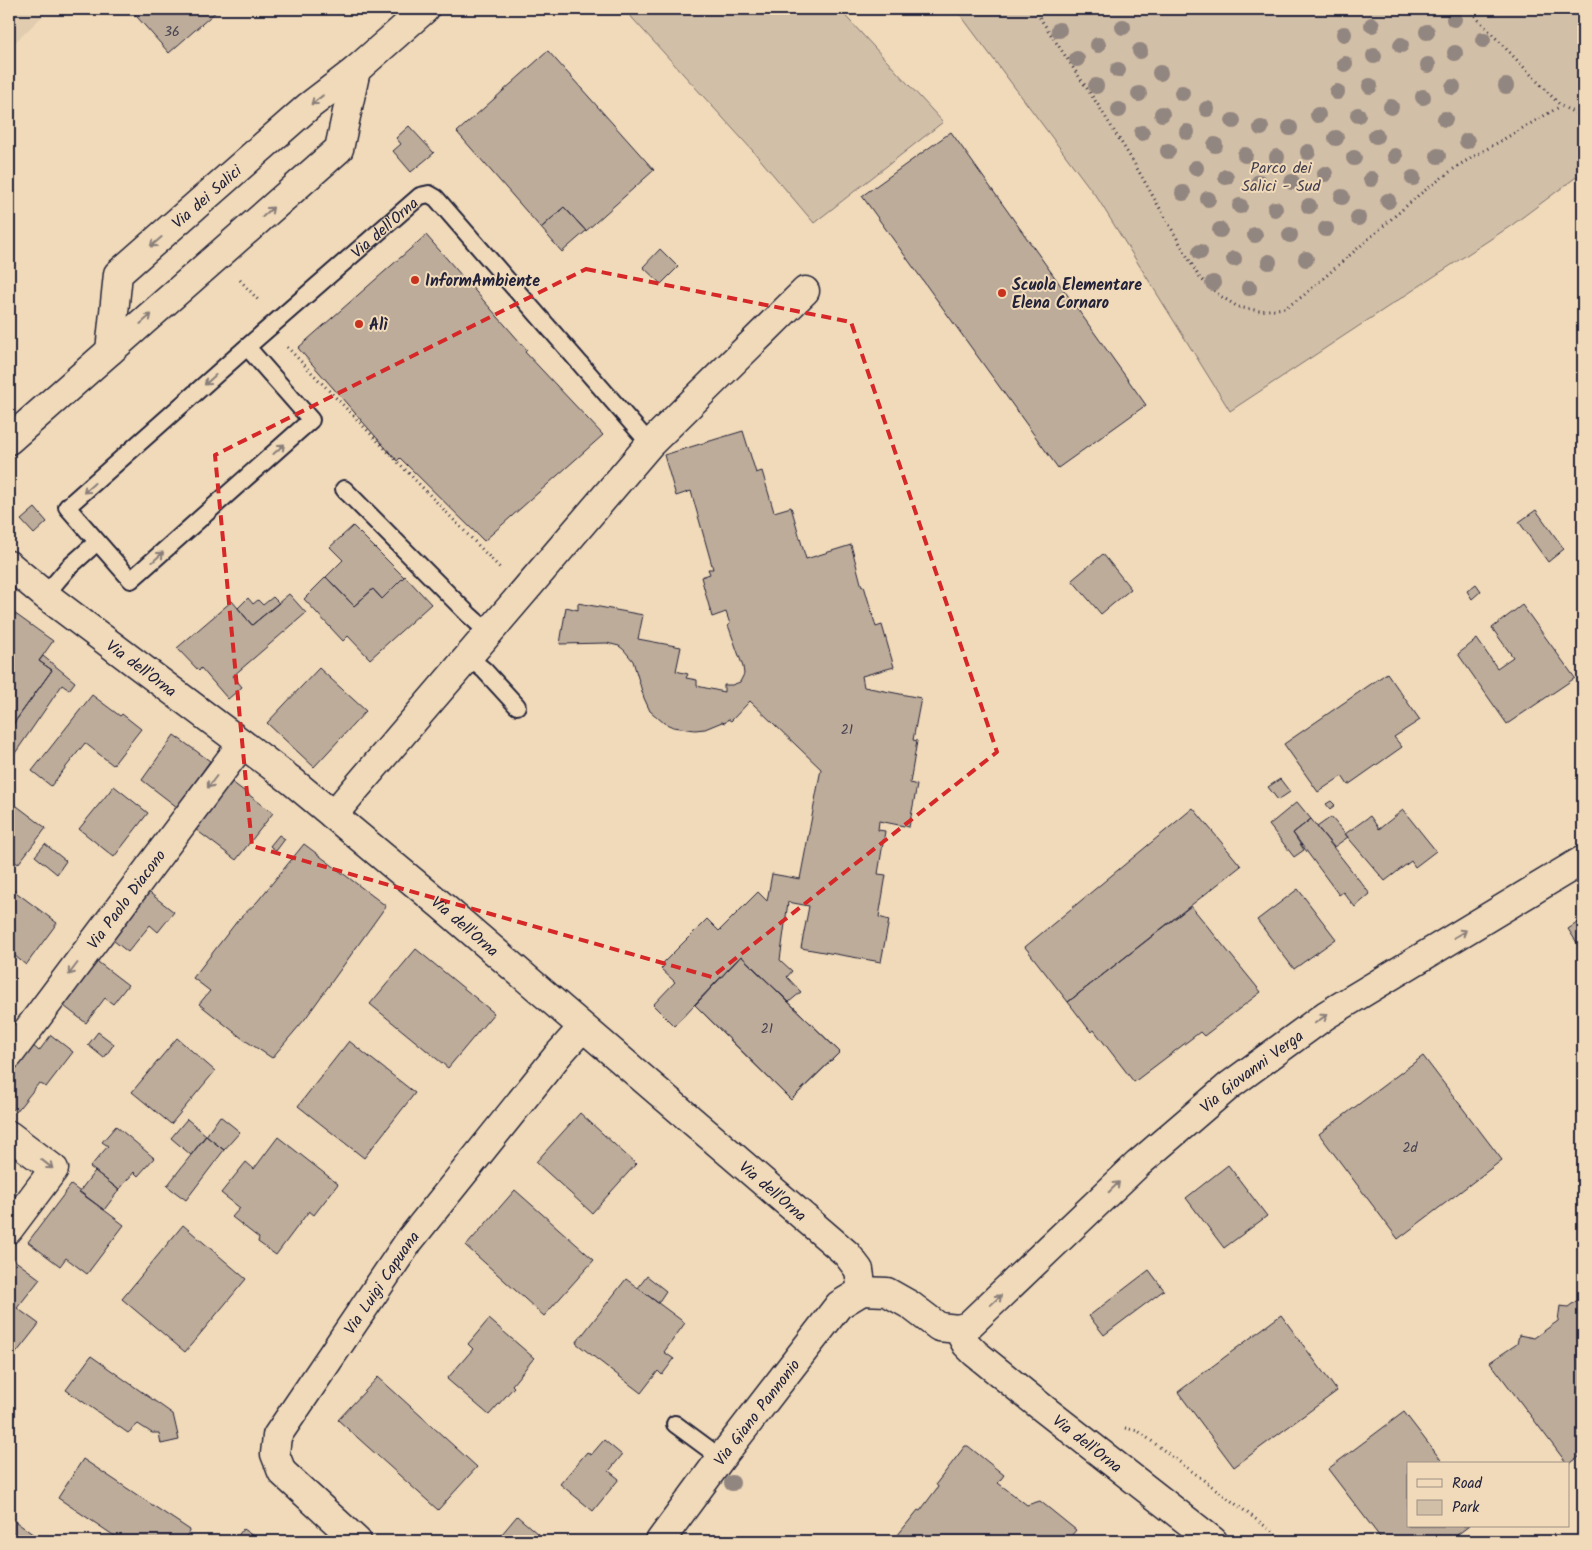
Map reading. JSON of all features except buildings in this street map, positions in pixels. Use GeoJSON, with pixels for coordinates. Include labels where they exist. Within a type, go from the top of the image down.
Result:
{"type":"FeatureCollection","features":[{"type":"Feature","properties":{"kind":"street","name":"Via dei Salici"},"geometry":{"type":"LineString","coordinates":[[110,352],[118,274],[309,106],[356,70],[425,9]]}},
{"type":"Feature","properties":{"kind":"street"},"geometry":{"type":"LineString","coordinates":[[9,440],[339,149],[356,70]]}},
{"type":"Feature","properties":{"kind":"street"},"geometry":{"type":"LineString","coordinates":[[333,815],[650,444],[805,291]]}},
{"type":"Feature","properties":{"kind":"street","name":"Via dell'Orna"},"geometry":{"type":"LineString","coordinates":[[9,565],[45,595],[333,815],[441,905],[847,1254],[859,1270],[862,1291]]}},
{"type":"Feature","properties":{"kind":"street","name":"Via Paolo Diacono"},"geometry":{"type":"LineString","coordinates":[[9,1055],[242,744]]}},
{"type":"Feature","properties":{"kind":"street","name":"Via Giovanni Verga"},"geometry":{"type":"LineString","coordinates":[[958,1329],[968,1326],[1138,1164],[1230,1085],[1326,1015],[1583,860]]}},
{"type":"Feature","properties":{"kind":"street","name":"Via Luigi Capuana"},"geometry":{"type":"LineString","coordinates":[[357,1541],[282,1472],[275,1454],[277,1436],[409,1241],[558,1055],[582,1028]]}},
{"type":"Feature","properties":{"kind":"street"},"geometry":{"type":"LineString","coordinates":[[9,1135],[54,1169],[9,1229]]}},
{"type":"Feature","properties":{"kind":"street"},"geometry":{"type":"LineString","coordinates":[[862,1291],[887,1292],[910,1305],[939,1327],[958,1329]]}},
{"type":"Feature","properties":{"kind":"street","name":"Via Giano Pannonio"},"geometry":{"type":"LineString","coordinates":[[660,1541],[721,1458],[839,1305],[862,1291]]}},
{"type":"Feature","properties":{"kind":"street","name":"Via dell'Orna"},"geometry":{"type":"LineString","coordinates":[[958,1329],[966,1344],[975,1353],[1213,1541]]}},
{"type":"Feature","properties":{"kind":"lane","name":"Via dell'Orna"},"geometry":{"type":"LineString","coordinates":[[251,344],[311,420],[131,580],[67,507],[277,320],[420,196],[429,194],[436,198],[650,444]]}},
{"type":"Feature","properties":{"kind":"lane"},"geometry":{"type":"LineString","coordinates":[[344,489],[488,632]]}},
{"type":"Feature","properties":{"kind":"lane"},"geometry":{"type":"LineString","coordinates":[[45,595],[68,568],[97,542]]}},
{"type":"Feature","properties":{"kind":"lane"},"geometry":{"type":"LineString","coordinates":[[468,657],[484,670],[517,706]]}},
{"type":"Feature","properties":{"kind":"lane"},"geometry":{"type":"LineString","coordinates":[[675,1424],[721,1458]]}},
{"type":"Feature","properties":{"kind":"path"},"geometry":{"type":"LineString","coordinates":[[1034,9],[1134,163],[1199,277],[1231,303],[1238,307],[1252,310],[1285,308],[1303,296],[1420,194],[1459,165],[1562,106]]}},
{"type":"Feature","properties":{"kind":"path"},"geometry":{"type":"LineString","coordinates":[[1468,9],[1562,106],[1583,117]]}},
{"type":"Feature","properties":{"kind":"path"},"geometry":{"type":"LineString","coordinates":[[239,278],[277,320]]}},
{"type":"Feature","properties":{"kind":"path"},"geometry":{"type":"LineString","coordinates":[[286,346],[503,571]]}},
{"type":"Feature","properties":{"kind":"highlighted area"},"geometry":{"type":"Polygon","coordinates":[[[586,269],[851,322],[997,752],[712,977],[252,846],[215,455],[586,269]]]}},
{"type":"Feature","properties":{"kind":"shaded area"},"geometry":{"type":"Polygon","coordinates":[[[9,9],[50,9],[9,48],[9,9]]]}},
{"type":"Feature","properties":{"kind":"green space"},"geometry":{"type":"Polygon","coordinates":[[[624,9],[839,9],[943,122],[814,223],[753,151],[624,9]]]}},
{"type":"Feature","properties":{"kind":"green space","name":"Parco dei Salici - Sud"},"geometry":{"type":"Polygon","coordinates":[[[956,9],[1575,9],[1583,19],[1583,172],[1512,225],[1230,411],[1098,199],[956,9]]]}},
{"type":"Feature","properties":{"kind":"place","name":"InformAmbiente"},"geometry":{"type":"Point","coordinates":[415,280]}},
{"type":"Feature","properties":{"kind":"place","name":"Scuola Elementare Elena Cornaro"},"geometry":{"type":"Point","coordinates":[1002,293]}},
{"type":"Feature","properties":{"kind":"place","name":"Alì"},"geometry":{"type":"Point","coordinates":[359,324]}}]}
